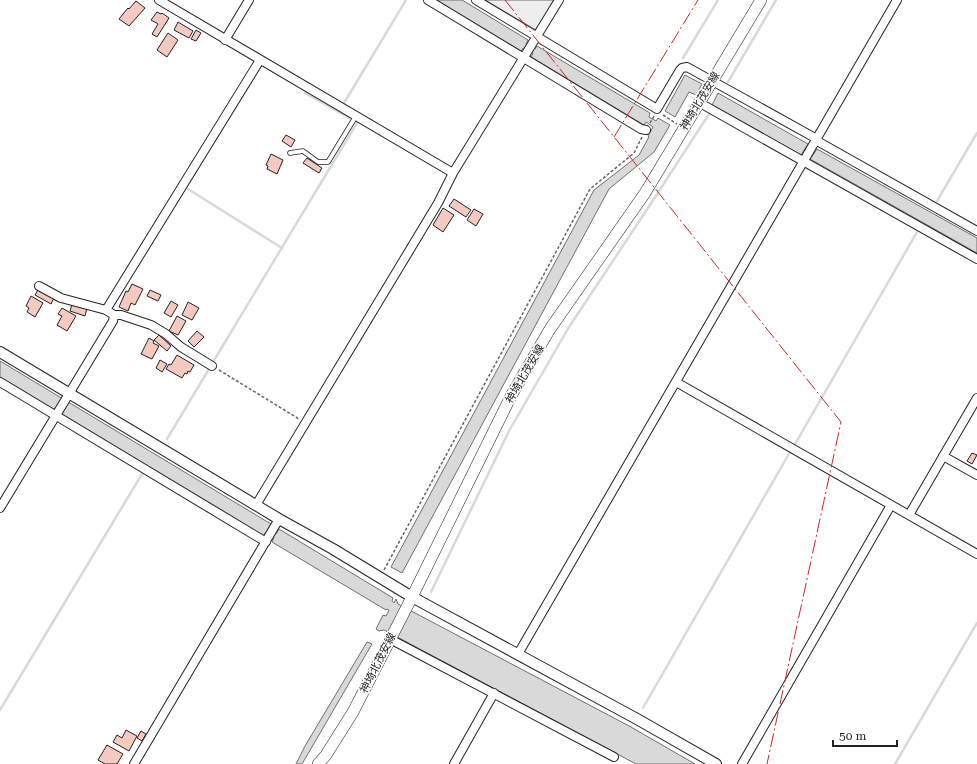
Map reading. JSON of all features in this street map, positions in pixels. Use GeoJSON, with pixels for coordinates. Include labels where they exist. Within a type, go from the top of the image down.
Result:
{"type":"FeatureCollection","features":[{"type":"Feature","properties":{"kind":"main road","name":"神埼北茂安線"},"geometry":{"type":"LineString","coordinates":[[318,764],[326,755],[353,712],[512,394],[550,329],[645,193],[760,0]]}},
{"type":"Feature","properties":{"kind":"street"},"geometry":{"type":"LineString","coordinates":[[158,0],[453,173]]}},
{"type":"Feature","properties":{"kind":"street"},"geometry":{"type":"LineString","coordinates":[[225,40],[249,0]]}},
{"type":"Feature","properties":{"kind":"street"},"geometry":{"type":"LineString","coordinates":[[428,0],[528,52],[641,129],[648,127]]}},
{"type":"Feature","properties":{"kind":"street"},"geometry":{"type":"LineString","coordinates":[[476,0],[657,109],[682,68],[687,68],[817,139],[819,142],[977,231]]}},
{"type":"Feature","properties":{"kind":"street"},"geometry":{"type":"LineString","coordinates":[[256,505],[438,203],[453,173],[559,0]]}},
{"type":"Feature","properties":{"kind":"street"},"geometry":{"type":"LineString","coordinates":[[518,654],[897,0]]}},
{"type":"Feature","properties":{"kind":"street"},"geometry":{"type":"LineString","coordinates":[[106,310],[260,60]]}},
{"type":"Feature","properties":{"kind":"street"},"geometry":{"type":"LineString","coordinates":[[700,103],[977,258]]}},
{"type":"Feature","properties":{"kind":"street"},"geometry":{"type":"LineString","coordinates":[[39,286],[61,298],[106,310],[114,315],[121,315],[151,325],[166,334],[181,347],[212,366]]}},
{"type":"Feature","properties":{"kind":"street"},"geometry":{"type":"LineString","coordinates":[[0,508],[113,321],[114,315]]}},
{"type":"Feature","properties":{"kind":"street"},"geometry":{"type":"LineString","coordinates":[[0,352],[68,396],[256,505],[279,520],[380,577],[410,600],[518,654],[716,764]]}},
{"type":"Feature","properties":{"kind":"street"},"geometry":{"type":"LineString","coordinates":[[0,382],[269,536]]}},
{"type":"Feature","properties":{"kind":"street"},"geometry":{"type":"LineString","coordinates":[[676,382],[977,554]]}},
{"type":"Feature","properties":{"kind":"street"},"geometry":{"type":"LineString","coordinates":[[909,515],[977,398]]}},
{"type":"Feature","properties":{"kind":"street"},"geometry":{"type":"LineString","coordinates":[[943,456],[977,475]]}},
{"type":"Feature","properties":{"kind":"street"},"geometry":{"type":"LineString","coordinates":[[742,764],[891,505]]}},
{"type":"Feature","properties":{"kind":"street"},"geometry":{"type":"LineString","coordinates":[[134,764],[279,520]]}},
{"type":"Feature","properties":{"kind":"street"},"geometry":{"type":"LineString","coordinates":[[390,639],[614,757]]}},
{"type":"Feature","properties":{"kind":"street"},"geometry":{"type":"LineString","coordinates":[[454,764],[494,693]]}},
{"type":"Feature","properties":{"kind":"lane"},"geometry":{"type":"LineString","coordinates":[[290,153],[303,152],[318,162],[328,162],[356,116]]}},
{"type":"Feature","properties":{"kind":"path"},"geometry":{"type":"LineString","coordinates":[[663,116],[677,124]]}},
{"type":"Feature","properties":{"kind":"path"},"geometry":{"type":"LineString","coordinates":[[380,577],[590,189],[634,153],[653,118]]}},
{"type":"Feature","properties":{"kind":"path"},"geometry":{"type":"LineString","coordinates":[[212,366],[305,422]]}},
{"type":"Feature","properties":{"kind":"shaded area"},"geometry":{"type":"Polygon","coordinates":[[[436,0],[462,0],[528,40],[526,44],[535,49],[537,46],[650,113],[649,117],[656,121],[658,118],[670,125],[654,152],[609,189],[402,573],[391,567],[594,190],[639,155],[653,127],[646,122],[644,125],[531,57],[533,53],[523,48],[521,52],[436,0]]]}},
{"type":"Feature","properties":{"kind":"shaded area"},"geometry":{"type":"Polygon","coordinates":[[[485,0],[554,0],[536,30],[485,0]]]}},
{"type":"Feature","properties":{"kind":"shaded area"},"geometry":{"type":"Polygon","coordinates":[[[685,75],[702,84],[696,95],[689,92],[675,117],[665,111],[685,75]]]}},
{"type":"Feature","properties":{"kind":"shaded area"},"geometry":{"type":"Polygon","coordinates":[[[718,93],[808,144],[801,155],[712,105],[718,93]]]}},
{"type":"Feature","properties":{"kind":"shaded area"},"geometry":{"type":"Polygon","coordinates":[[[817,149],[977,238],[977,253],[810,159],[817,149]]]}},
{"type":"Feature","properties":{"kind":"shaded area"},"geometry":{"type":"Polygon","coordinates":[[[0,361],[271,524],[268,529],[276,534],[279,529],[393,598],[392,601],[394,603],[396,599],[398,604],[631,727],[695,764],[636,764],[384,630],[379,631],[376,629],[383,615],[386,616],[389,610],[386,610],[272,542],[274,537],[266,532],[263,536],[0,377],[0,361]]]}},
{"type":"Feature","properties":{"kind":"shaded area"},"geometry":{"type":"Polygon","coordinates":[[[367,642],[372,644],[302,764],[296,764],[305,746],[367,642]]]}},
{"type":"Feature","properties":{"kind":"building"},"geometry":{"type":"Polygon","coordinates":[[[136,1],[145,8],[129,26],[119,19],[136,1]]]}},
{"type":"Feature","properties":{"kind":"building"},"geometry":{"type":"Polygon","coordinates":[[[157,12],[162,13],[169,18],[157,37],[152,34],[158,24],[151,20],[157,12]]]}},
{"type":"Feature","properties":{"kind":"building"},"geometry":{"type":"Polygon","coordinates":[[[178,22],[193,31],[189,38],[174,30],[178,22]]]}},
{"type":"Feature","properties":{"kind":"building"},"geometry":{"type":"Polygon","coordinates":[[[196,30],[201,33],[196,41],[191,39],[196,30]]]}},
{"type":"Feature","properties":{"kind":"building"},"geometry":{"type":"Polygon","coordinates":[[[168,33],[178,40],[167,57],[157,50],[168,33]]]}},
{"type":"Feature","properties":{"kind":"building"},"geometry":{"type":"Polygon","coordinates":[[[286,135],[295,140],[291,147],[282,141],[286,135]]]}},
{"type":"Feature","properties":{"kind":"building"},"geometry":{"type":"Polygon","coordinates":[[[271,154],[283,160],[277,174],[267,169],[268,166],[266,165],[271,154]]]}},
{"type":"Feature","properties":{"kind":"building"},"geometry":{"type":"Polygon","coordinates":[[[307,158],[322,168],[319,173],[303,163],[307,158]]]}},
{"type":"Feature","properties":{"kind":"building"},"geometry":{"type":"Polygon","coordinates":[[[454,199],[471,210],[466,217],[449,206],[454,199]]]}},
{"type":"Feature","properties":{"kind":"building"},"geometry":{"type":"Polygon","coordinates":[[[443,208],[454,215],[443,232],[433,225],[443,208]]]}},
{"type":"Feature","properties":{"kind":"building"},"geometry":{"type":"Polygon","coordinates":[[[474,209],[483,214],[476,226],[467,220],[474,209]]]}},
{"type":"Feature","properties":{"kind":"building"},"geometry":{"type":"Polygon","coordinates":[[[132,284],[143,289],[135,305],[131,303],[128,311],[119,307],[126,291],[128,292],[132,284]]]}},
{"type":"Feature","properties":{"kind":"building"},"geometry":{"type":"Polygon","coordinates":[[[39,288],[54,298],[51,304],[35,295],[39,288]]]}},
{"type":"Feature","properties":{"kind":"building"},"geometry":{"type":"Polygon","coordinates":[[[150,290],[161,295],[158,301],[147,296],[150,290]]]}},
{"type":"Feature","properties":{"kind":"building"},"geometry":{"type":"Polygon","coordinates":[[[31,296],[43,303],[35,317],[27,312],[29,308],[26,306],[31,296]]]}},
{"type":"Feature","properties":{"kind":"building"},"geometry":{"type":"Polygon","coordinates":[[[171,301],[178,305],[171,317],[164,313],[171,301]]]}},
{"type":"Feature","properties":{"kind":"building"},"geometry":{"type":"Polygon","coordinates":[[[188,302],[199,308],[192,320],[182,315],[188,302]]]}},
{"type":"Feature","properties":{"kind":"building"},"geometry":{"type":"Polygon","coordinates":[[[72,304],[87,308],[85,316],[70,311],[72,304]]]}},
{"type":"Feature","properties":{"kind":"building"},"geometry":{"type":"Polygon","coordinates":[[[62,308],[76,316],[67,331],[57,325],[62,316],[58,314],[62,308]]]}},
{"type":"Feature","properties":{"kind":"building"},"geometry":{"type":"Polygon","coordinates":[[[177,316],[186,321],[178,335],[169,331],[177,316]]]}},
{"type":"Feature","properties":{"kind":"building"},"geometry":{"type":"Polygon","coordinates":[[[197,331],[204,337],[194,347],[188,341],[197,331]]]}},
{"type":"Feature","properties":{"kind":"building"},"geometry":{"type":"Polygon","coordinates":[[[159,335],[171,346],[167,351],[154,340],[159,335]]]}},
{"type":"Feature","properties":{"kind":"building"},"geometry":{"type":"Polygon","coordinates":[[[149,338],[154,341],[153,343],[159,346],[152,359],[141,354],[149,338]]]}},
{"type":"Feature","properties":{"kind":"building"},"geometry":{"type":"Polygon","coordinates":[[[177,355],[194,365],[190,372],[188,371],[187,374],[185,373],[182,378],[166,369],[169,364],[171,365],[177,355]]]}},
{"type":"Feature","properties":{"kind":"building"},"geometry":{"type":"Polygon","coordinates":[[[160,360],[167,364],[162,372],[156,368],[160,360]]]}},
{"type":"Feature","properties":{"kind":"building"},"geometry":{"type":"Polygon","coordinates":[[[972,453],[977,455],[972,464],[967,461],[972,453]]]}},
{"type":"Feature","properties":{"kind":"building"},"geometry":{"type":"Polygon","coordinates":[[[126,730],[137,736],[129,751],[113,742],[117,735],[122,738],[126,730]]]}},
{"type":"Feature","properties":{"kind":"building"},"geometry":{"type":"Polygon","coordinates":[[[141,731],[146,734],[142,741],[137,738],[141,731]]]}},
{"type":"Feature","properties":{"kind":"building"},"geometry":{"type":"Polygon","coordinates":[[[107,745],[123,754],[117,764],[105,764],[98,760],[107,745]]]}},
{"type":"Feature","properties":{"kind":"waterway"},"geometry":{"type":"LineString","coordinates":[[344,103],[406,0]]}},
{"type":"Feature","properties":{"kind":"waterway"},"geometry":{"type":"LineString","coordinates":[[683,58],[718,0]]}},
{"type":"Feature","properties":{"kind":"waterway"},"geometry":{"type":"LineString","coordinates":[[728,82],[776,0]]}},
{"type":"Feature","properties":{"kind":"waterway"},"geometry":{"type":"LineString","coordinates":[[305,93],[349,118]]}},
{"type":"Feature","properties":{"kind":"waterway"},"geometry":{"type":"LineString","coordinates":[[431,592],[509,431],[569,327],[709,114]]}},
{"type":"Feature","properties":{"kind":"waterway"},"geometry":{"type":"LineString","coordinates":[[213,362],[357,123]]}},
{"type":"Feature","properties":{"kind":"waterway"},"geometry":{"type":"LineString","coordinates":[[937,201],[977,133]]}},
{"type":"Feature","properties":{"kind":"waterway"},"geometry":{"type":"LineString","coordinates":[[188,189],[282,248]]}},
{"type":"Feature","properties":{"kind":"waterway"},"geometry":{"type":"LineString","coordinates":[[794,446],[917,232]]}},
{"type":"Feature","properties":{"kind":"waterway"},"geometry":{"type":"LineString","coordinates":[[167,439],[209,369]]}},
{"type":"Feature","properties":{"kind":"waterway"},"geometry":{"type":"LineString","coordinates":[[643,708],[790,452]]}},
{"type":"Feature","properties":{"kind":"waterway"},"geometry":{"type":"LineString","coordinates":[[0,710],[142,474]]}},
{"type":"Feature","properties":{"kind":"waterway"},"geometry":{"type":"LineString","coordinates":[[895,764],[977,623]]}},
{"type":"Feature","properties":{"kind":"power"},"geometry":{"type":"LineString","coordinates":[[505,0],[841,422],[767,764]]}},
{"type":"Feature","properties":{"kind":"power"},"geometry":{"type":"LineString","coordinates":[[614,137],[698,0]]}}]}
